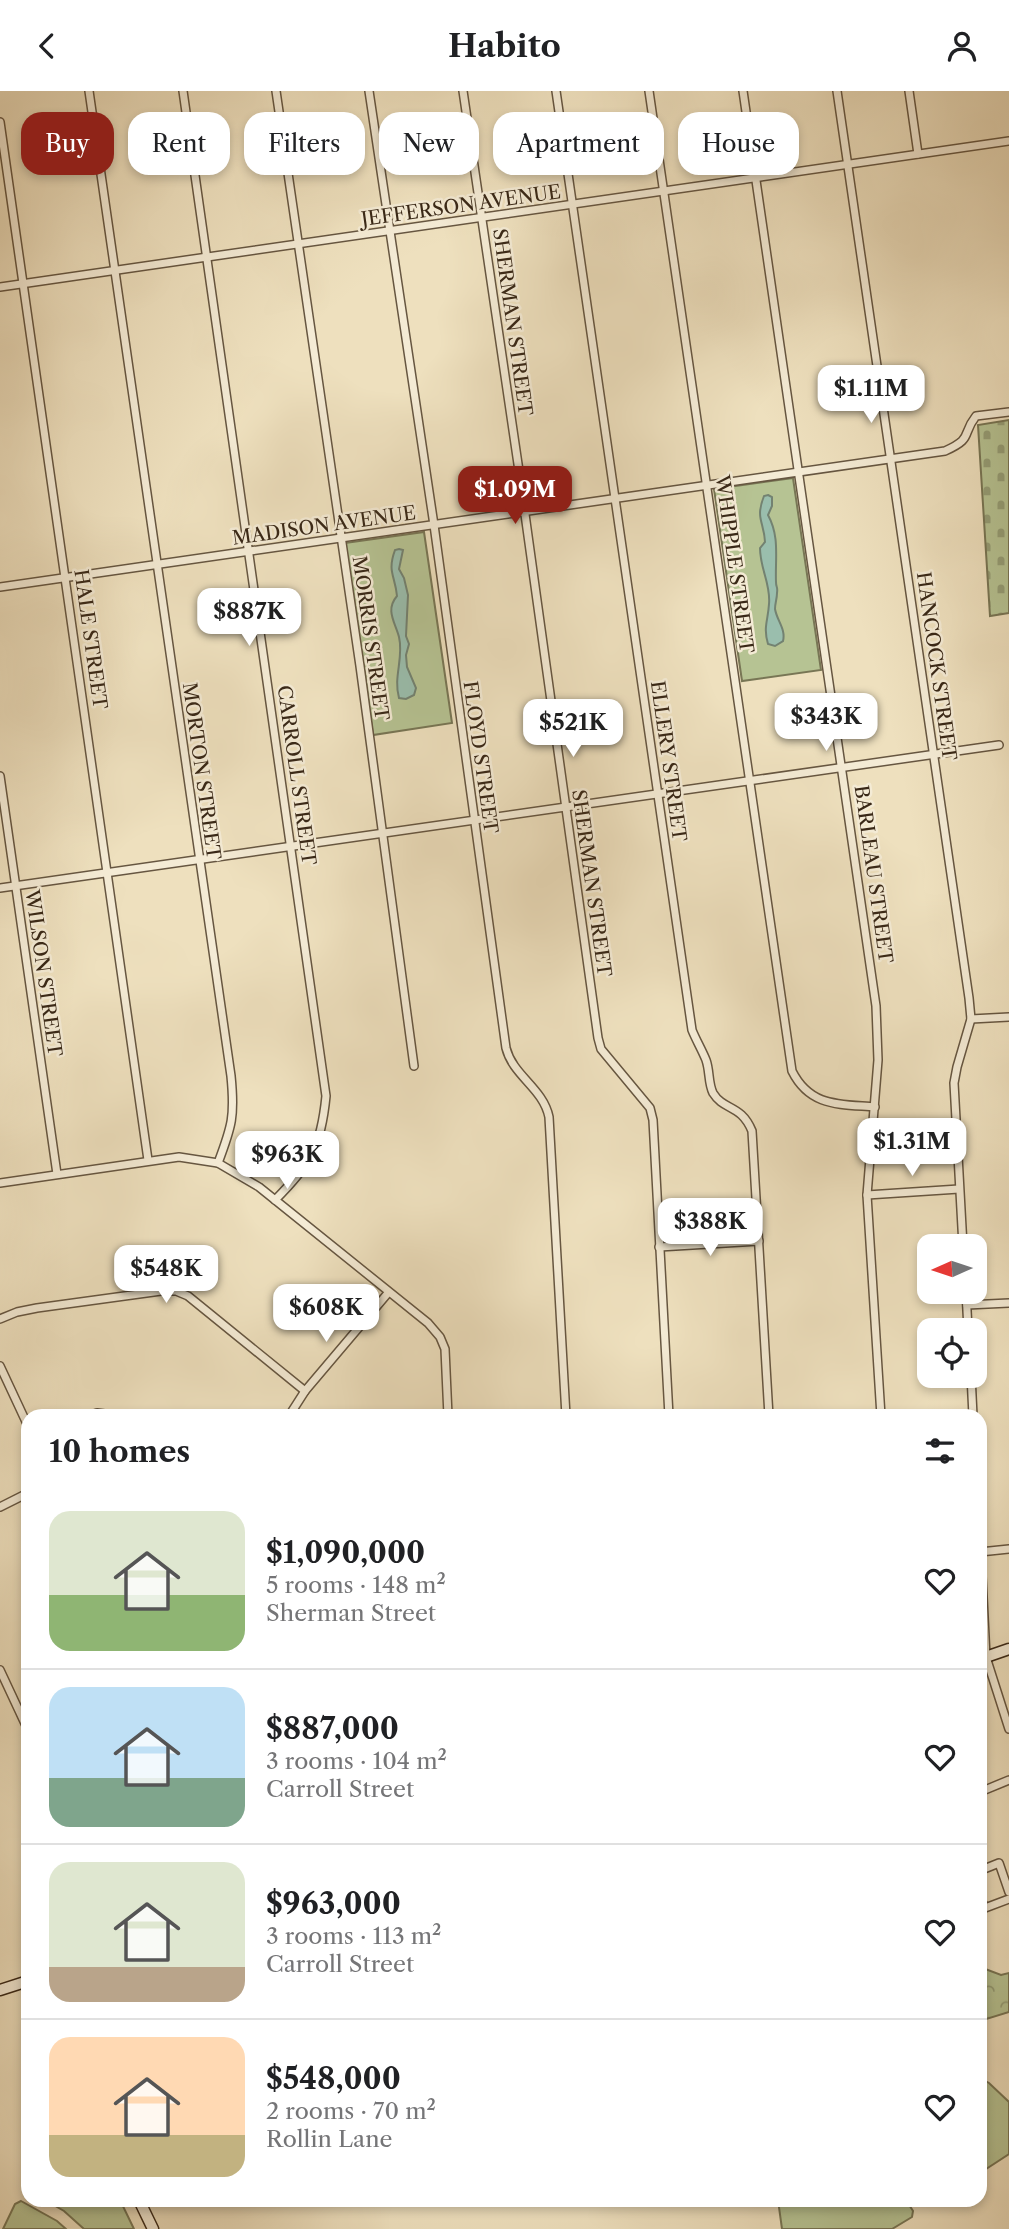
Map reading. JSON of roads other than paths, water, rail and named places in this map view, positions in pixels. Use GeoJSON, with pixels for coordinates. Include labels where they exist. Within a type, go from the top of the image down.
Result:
{"type":"FeatureCollection","features":[{"type":"Feature","properties":{"kind":"main road"},"geometry":{"type":"LineString","coordinates":[[987,1657],[1009,1649]]}},
{"type":"Feature","properties":{"kind":"main road"},"geometry":{"type":"LineString","coordinates":[[0,1990],[21,1983]]}},
{"type":"Feature","properties":{"kind":"main road"},"geometry":{"type":"LineString","coordinates":[[142,2207],[153,2229]]}},
{"type":"Feature","properties":{"kind":"street","name":"MORTON STREET"},"geometry":{"type":"LineString","coordinates":[[89,91],[234,1102],[234,1115],[218,1163]]}},
{"type":"Feature","properties":{"kind":"street","name":"CARROLL STREET"},"geometry":{"type":"LineString","coordinates":[[183,91],[326,1096],[323,1126],[311,1159],[275,1200]]}},
{"type":"Feature","properties":{"kind":"street","name":"MORRIS STREET"},"geometry":{"type":"LineString","coordinates":[[276,91],[414,1066]]}},
{"type":"Feature","properties":{"kind":"street","name":"FLOYD STREET"},"geometry":{"type":"LineString","coordinates":[[369,91],[506,1048],[509,1060],[542,1097],[549,1117],[566,1409]]}},
{"type":"Feature","properties":{"kind":"street","name":"SHERMAN STREET"},"geometry":{"type":"LineString","coordinates":[[463,91],[598,1038],[601,1049],[650,1108],[669,1409]]}},
{"type":"Feature","properties":{"kind":"street","name":"ELLERY STREET"},"geometry":{"type":"LineString","coordinates":[[556,91],[692,1030],[705,1058],[713,1093],[722,1102],[740,1112],[748,1120],[752,1131],[769,1409]]}},
{"type":"Feature","properties":{"kind":"street","name":"WHIPPLE STREET"},"geometry":{"type":"LineString","coordinates":[[649,91],[792,1071],[804,1090],[824,1101],[874,1107]]}},
{"type":"Feature","properties":{"kind":"street","name":"BARLEAU STREET"},"geometry":{"type":"LineString","coordinates":[[743,91],[877,1018],[878,1060],[867,1195],[881,1409]]}},
{"type":"Feature","properties":{"kind":"street","name":"HANCOCK STREET"},"geometry":{"type":"LineString","coordinates":[[837,91],[971,1019],[954,1083],[962,1234]]}},
{"type":"Feature","properties":{"kind":"street"},"geometry":{"type":"LineString","coordinates":[[909,91],[918,154]]}},
{"type":"Feature","properties":{"kind":"street","name":"HALE STREET"},"geometry":{"type":"LineString","coordinates":[[0,122],[148,1160]]}},
{"type":"Feature","properties":{"kind":"street","name":"JEFFERSON AVENUE"},"geometry":{"type":"LineString","coordinates":[[0,287],[1009,141]]}},
{"type":"Feature","properties":{"kind":"street","name":"MADISON AVENUE"},"geometry":{"type":"LineString","coordinates":[[0,587],[945,451],[960,445],[967,437],[969,425],[976,416],[1009,412]]}},
{"type":"Feature","properties":{"kind":"street"},"geometry":{"type":"LineString","coordinates":[[0,888],[999,745]]}},
{"type":"Feature","properties":{"kind":"street","name":"WILSON STREET"},"geometry":{"type":"LineString","coordinates":[[0,776],[57,1174]]}},
{"type":"Feature","properties":{"kind":"street"},"geometry":{"type":"LineString","coordinates":[[971,1019],[1009,1017]]}},
{"type":"Feature","properties":{"kind":"street"},"geometry":{"type":"LineString","coordinates":[[0,1183],[179,1157],[218,1163],[243,1176],[275,1200],[428,1323],[440,1337],[445,1349],[448,1409]]}},
{"type":"Feature","properties":{"kind":"street"},"geometry":{"type":"LineString","coordinates":[[867,1195],[959,1189]]}},
{"type":"Feature","properties":{"kind":"street"},"geometry":{"type":"LineString","coordinates":[[659,1247],[759,1241]]}},
{"type":"Feature","properties":{"kind":"street"},"geometry":{"type":"LineString","coordinates":[[0,1319],[37,1308],[176,1291],[207,1310],[305,1391]]}},
{"type":"Feature","properties":{"kind":"street"},"geometry":{"type":"LineString","coordinates":[[293,1409],[305,1391],[388,1293]]}},
{"type":"Feature","properties":{"kind":"street"},"geometry":{"type":"LineString","coordinates":[[968,1318],[967,1305],[1009,1303]]}},
{"type":"Feature","properties":{"kind":"street"},"geometry":{"type":"LineString","coordinates":[[0,1366],[21,1411]]}},
{"type":"Feature","properties":{"kind":"street"},"geometry":{"type":"LineString","coordinates":[[972,1388],[973,1409]]}},
{"type":"Feature","properties":{"kind":"street"},"geometry":{"type":"LineString","coordinates":[[0,1507],[21,1496]]}},
{"type":"Feature","properties":{"kind":"street"},"geometry":{"type":"LineString","coordinates":[[987,1551],[1009,1549]]}},
{"type":"Feature","properties":{"kind":"street"},"geometry":{"type":"LineString","coordinates":[[987,1669],[1009,1729]]}},
{"type":"Feature","properties":{"kind":"street"},"geometry":{"type":"LineString","coordinates":[[0,1670],[21,1715]]}},
{"type":"Feature","properties":{"kind":"street"},"geometry":{"type":"LineString","coordinates":[[987,1789],[1009,1780]]}},
{"type":"Feature","properties":{"kind":"street"},"geometry":{"type":"LineString","coordinates":[[987,1868],[999,1863],[1009,1892]]}},
{"type":"Feature","properties":{"kind":"street"},"geometry":{"type":"LineString","coordinates":[[987,1908],[1009,1899]]}}]}
